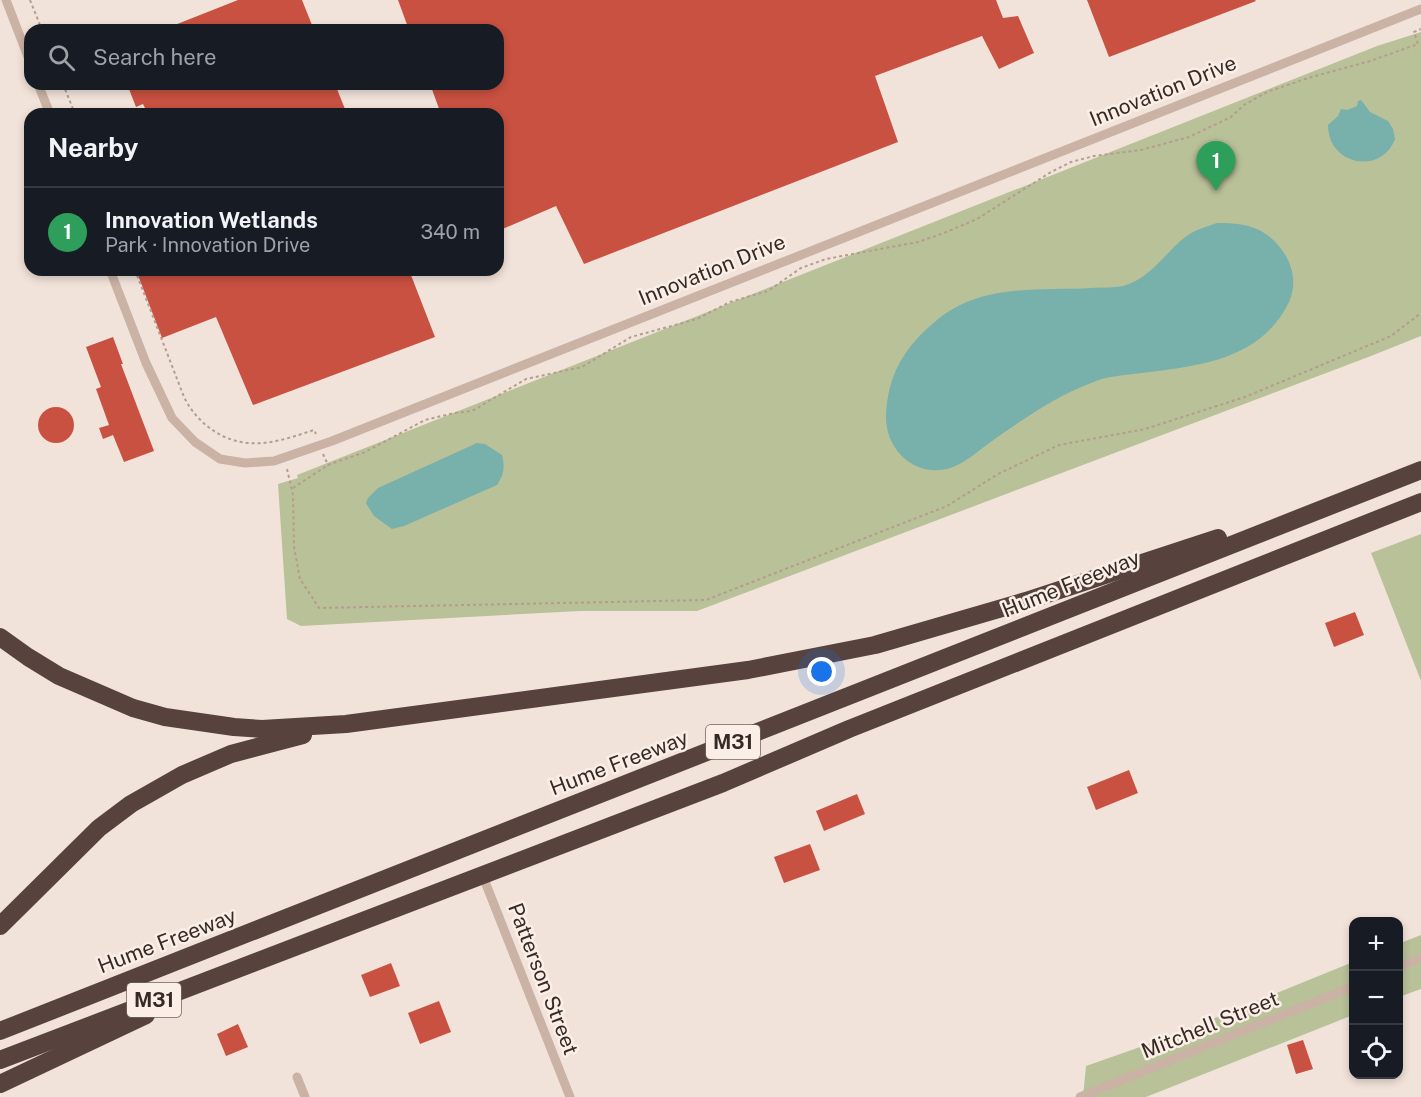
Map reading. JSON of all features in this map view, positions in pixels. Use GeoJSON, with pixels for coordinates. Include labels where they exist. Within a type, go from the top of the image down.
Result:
{"type":"FeatureCollection","features":[{"type":"Feature","properties":{"kind":"highway"},"geometry":{"type":"LineString","coordinates":[[0,637],[59,676],[151,713],[197,723],[253,728],[345,724],[748,670],[875,645],[1026,601],[1413,473]]}},
{"type":"Feature","properties":{"kind":"highway","name":"Hume Freeway"},"geometry":{"type":"LineString","coordinates":[[0,1031],[1413,473]]}},
{"type":"Feature","properties":{"kind":"highway","name":"M31"},"geometry":{"type":"LineString","coordinates":[[0,1060],[723,783],[849,729],[1421,502]]}},
{"type":"Feature","properties":{"kind":"highway"},"geometry":{"type":"LineString","coordinates":[[0,926],[99,828],[153,791],[182,775],[231,754],[345,724]]}},
{"type":"Feature","properties":{"kind":"highway"},"geometry":{"type":"LineString","coordinates":[[0,1084],[179,999],[241,966]]}},
{"type":"Feature","properties":{"kind":"street"},"geometry":{"type":"LineString","coordinates":[[6,0],[24,46]]}},
{"type":"Feature","properties":{"kind":"street","name":"Innovation Drive"},"geometry":{"type":"LineString","coordinates":[[112,276],[146,363],[172,418],[195,442],[220,459],[244,463],[274,461],[343,436],[1421,9]]}},
{"type":"Feature","properties":{"kind":"street"},"geometry":{"type":"LineString","coordinates":[[40,90],[48,108]]}},
{"type":"Feature","properties":{"kind":"street","name":"Patterson Street"},"geometry":{"type":"LineString","coordinates":[[482,874],[570,1097]]}},
{"type":"Feature","properties":{"kind":"street"},"geometry":{"type":"LineString","coordinates":[[1403,965],[1421,958]]}},
{"type":"Feature","properties":{"kind":"street","name":"Mitchell Street"},"geometry":{"type":"LineString","coordinates":[[1080,1097],[1349,988]]}},
{"type":"Feature","properties":{"kind":"street"},"geometry":{"type":"LineString","coordinates":[[297,1077],[306,1097]]}},
{"type":"Feature","properties":{"kind":"path"},"geometry":{"type":"LineString","coordinates":[[30,0],[40,24]]}},
{"type":"Feature","properties":{"kind":"path"},"geometry":{"type":"LineString","coordinates":[[1408,14],[1421,48]]}},
{"type":"Feature","properties":{"kind":"path"},"geometry":{"type":"LineString","coordinates":[[65,90],[73,108]]}},
{"type":"Feature","properties":{"kind":"path"},"geometry":{"type":"LineString","coordinates":[[285,457],[292,489],[294,547],[300,579],[319,608],[706,600],[947,506],[999,474],[1059,446],[1145,429],[1245,397],[1391,336],[1421,313]]}},
{"type":"Feature","properties":{"kind":"path"},"geometry":{"type":"LineString","coordinates":[[292,489],[328,465]]}},
{"type":"Feature","properties":{"kind":"green space"},"geometry":{"type":"Polygon","coordinates":[[[1421,32],[1421,336],[697,611],[580,611],[301,626],[287,619],[278,484],[298,478],[297,475],[1377,46],[1421,32]]]}},
{"type":"Feature","properties":{"kind":"green space"},"geometry":{"type":"Polygon","coordinates":[[[1421,534],[1421,681],[1371,553],[1421,534]]]}},
{"type":"Feature","properties":{"kind":"green space"},"geometry":{"type":"Polygon","coordinates":[[[1421,935],[1421,989],[1403,996],[1403,971],[1403,942],[1421,935]]]}},
{"type":"Feature","properties":{"kind":"green space"},"geometry":{"type":"Polygon","coordinates":[[[1349,964],[1349,1017],[1146,1097],[1083,1097],[1086,1066],[1163,1039],[1349,964]]]}},
{"type":"Feature","properties":{"kind":"water"},"geometry":{"type":"Polygon","coordinates":[[[1361,100],[1370,112],[1388,121],[1395,139],[1379,158],[1368,161],[1357,161],[1337,150],[1330,139],[1328,125],[1338,116],[1341,109],[1347,110],[1357,106],[1358,101],[1361,100]]]}},
{"type":"Feature","properties":{"kind":"water"},"geometry":{"type":"Polygon","coordinates":[[[1217,223],[1250,226],[1265,233],[1283,251],[1290,265],[1293,287],[1289,302],[1277,321],[1262,337],[1226,357],[1206,363],[1109,377],[1078,388],[1040,409],[969,459],[953,467],[928,470],[906,460],[898,452],[887,430],[887,402],[890,388],[907,351],[937,320],[954,308],[992,294],[1011,291],[1123,286],[1149,272],[1188,235],[1217,223]]]}},
{"type":"Feature","properties":{"kind":"water"},"geometry":{"type":"Polygon","coordinates":[[[477,443],[485,444],[502,455],[503,471],[497,485],[404,526],[392,529],[374,516],[366,503],[378,488],[477,443]]]}},
{"type":"Feature","properties":{"kind":"building"},"geometry":{"type":"Polygon","coordinates":[[[238,0],[302,0],[312,24],[177,24],[238,0]]]}},
{"type":"Feature","properties":{"kind":"building"},"geometry":{"type":"Polygon","coordinates":[[[398,0],[996,0],[1003,18],[1018,16],[1034,53],[999,69],[982,36],[875,76],[898,142],[584,264],[556,206],[504,228],[504,108],[439,108],[432,90],[504,90],[504,24],[407,24],[398,0]]]}},
{"type":"Feature","properties":{"kind":"building"},"geometry":{"type":"Polygon","coordinates":[[[1087,0],[1255,0],[1256,1],[1109,57],[1087,0]]]}},
{"type":"Feature","properties":{"kind":"building"},"geometry":{"type":"Polygon","coordinates":[[[129,90],[337,90],[345,108],[145,108],[143,104],[136,107],[129,90]]]}},
{"type":"Feature","properties":{"kind":"building"},"geometry":{"type":"Polygon","coordinates":[[[138,276],[411,276],[435,337],[253,405],[216,317],[162,338],[138,276]]]}},
{"type":"Feature","properties":{"kind":"building"},"geometry":{"type":"Polygon","coordinates":[[[113,337],[154,451],[124,462],[113,435],[103,439],[99,428],[109,425],[96,389],[101,387],[86,347],[113,337]]]}},
{"type":"Feature","properties":{"kind":"building"},"geometry":{"type":"Polygon","coordinates":[[[56,407],[69,412],[74,425],[69,438],[56,443],[43,438],[38,425],[43,412],[56,407]]]}},
{"type":"Feature","properties":{"kind":"building"},"geometry":{"type":"Polygon","coordinates":[[[1355,612],[1364,635],[1334,647],[1325,623],[1355,612]]]}},
{"type":"Feature","properties":{"kind":"building"},"geometry":{"type":"Polygon","coordinates":[[[1129,770],[1138,793],[1096,810],[1087,787],[1129,770]]]}},
{"type":"Feature","properties":{"kind":"building"},"geometry":{"type":"Polygon","coordinates":[[[857,794],[865,814],[824,831],[816,811],[857,794]]]}},
{"type":"Feature","properties":{"kind":"building"},"geometry":{"type":"Polygon","coordinates":[[[810,844],[820,870],[784,883],[774,857],[810,844]]]}},
{"type":"Feature","properties":{"kind":"building"},"geometry":{"type":"Polygon","coordinates":[[[391,963],[400,986],[370,997],[361,975],[391,963]]]}},
{"type":"Feature","properties":{"kind":"building"},"geometry":{"type":"Polygon","coordinates":[[[439,1001],[451,1032],[420,1044],[408,1013],[439,1001]]]}},
{"type":"Feature","properties":{"kind":"building"},"geometry":{"type":"Polygon","coordinates":[[[238,1024],[248,1047],[226,1056],[217,1034],[238,1024]]]}},
{"type":"Feature","properties":{"kind":"building"},"geometry":{"type":"Polygon","coordinates":[[[1303,1040],[1313,1069],[1296,1074],[1287,1045],[1303,1040]]]}},
{"type":"Feature","properties":{"kind":"place","name":"Innovation Wetlands"},"geometry":{"type":"Point","coordinates":[1216,191]}}]}
